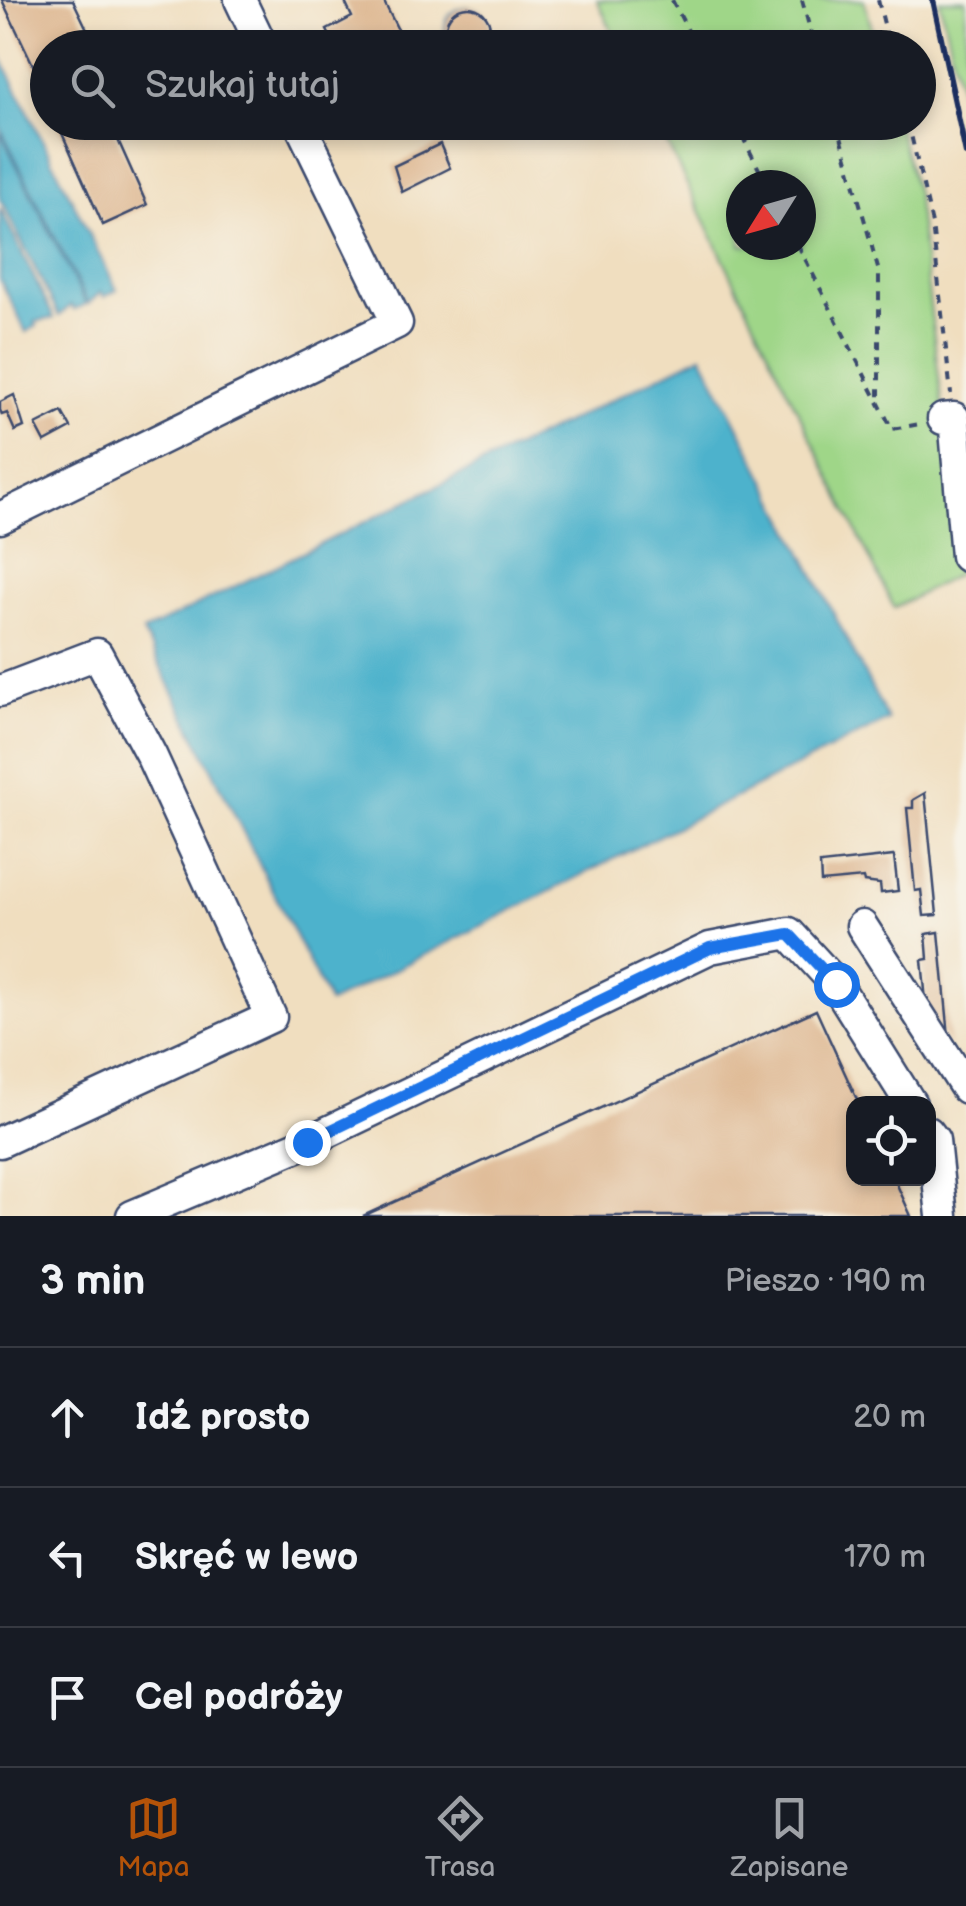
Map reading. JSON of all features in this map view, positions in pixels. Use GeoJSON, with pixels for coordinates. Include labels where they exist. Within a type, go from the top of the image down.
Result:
{"type":"FeatureCollection","features":[{"type":"Feature","properties":{"kind":"lane"},"geometry":{"type":"LineString","coordinates":[[240,0],[254,30]]}},
{"type":"Feature","properties":{"kind":"lane"},"geometry":{"type":"LineString","coordinates":[[0,518],[396,324],[308,140]]}},
{"type":"Feature","properties":{"kind":"lane"},"geometry":{"type":"LineString","coordinates":[[948,419],[966,556]]}},
{"type":"Feature","properties":{"kind":"lane"},"geometry":{"type":"LineString","coordinates":[[0,691],[97,654],[151,755],[272,1018],[0,1142]]}},
{"type":"Feature","properties":{"kind":"lane"},"geometry":{"type":"LineString","coordinates":[[862,926],[966,1088]]}},
{"type":"Feature","properties":{"kind":"lane"},"geometry":{"type":"LineString","coordinates":[[132,1216],[307,1142],[710,948],[789,934],[836,984],[906,1096]]}},
{"type":"Feature","properties":{"kind":"lane"},"geometry":{"type":"LineString","coordinates":[[936,1159],[942,1216]]}},
{"type":"Feature","properties":{"kind":"path"},"geometry":{"type":"LineString","coordinates":[[672,0],[688,30]]}},
{"type":"Feature","properties":{"kind":"path"},"geometry":{"type":"LineString","coordinates":[[802,0],[810,30]]}},
{"type":"Feature","properties":{"kind":"path"},"geometry":{"type":"LineString","coordinates":[[878,0],[886,30]]}},
{"type":"Feature","properties":{"kind":"path"},"geometry":{"type":"LineString","coordinates":[[744,140],[759,170]]}},
{"type":"Feature","properties":{"kind":"path"},"geometry":{"type":"LineString","coordinates":[[841,140],[880,272],[879,404]]}},
{"type":"Feature","properties":{"kind":"path"},"geometry":{"type":"LineString","coordinates":[[806,260],[892,430],[948,419],[932,224],[912,140]]}},
{"type":"Feature","properties":{"kind":"green space"},"geometry":{"type":"Polygon","coordinates":[[[597,0],[864,0],[872,30],[612,30],[597,0]]]}},
{"type":"Feature","properties":{"kind":"green space"},"geometry":{"type":"Polygon","coordinates":[[[939,0],[966,0],[966,116],[941,7],[939,0]]]}},
{"type":"Feature","properties":{"kind":"green space"},"geometry":{"type":"Polygon","coordinates":[[[665,140],[902,140],[916,193],[963,571],[894,608],[665,140]]]}},
{"type":"Feature","properties":{"kind":"water"},"geometry":{"type":"Polygon","coordinates":[[[467,7],[487,21],[489,30],[445,29],[452,14],[467,7]]]}},
{"type":"Feature","properties":{"kind":"water"},"geometry":{"type":"Polygon","coordinates":[[[0,55],[30,115],[30,140],[42,140],[117,290],[104,297],[101,292],[88,304],[0,127],[0,55]]]}},
{"type":"Feature","properties":{"kind":"water"},"geometry":{"type":"Polygon","coordinates":[[[0,132],[86,304],[74,310],[71,305],[59,316],[0,199],[0,132]]]}},
{"type":"Feature","properties":{"kind":"water"},"geometry":{"type":"Polygon","coordinates":[[[0,208],[54,318],[35,322],[37,326],[26,332],[0,279],[0,208]]]}},
{"type":"Feature","properties":{"kind":"water"},"geometry":{"type":"Polygon","coordinates":[[[702,355],[888,720],[329,1003],[143,632],[702,355]]]}},
{"type":"Feature","properties":{"kind":"building"},"geometry":{"type":"Polygon","coordinates":[[[2,0],[73,0],[87,30],[30,30],[30,58],[2,0]]]}},
{"type":"Feature","properties":{"kind":"building"},"geometry":{"type":"Polygon","coordinates":[[[344,0],[383,0],[398,30],[327,30],[352,17],[344,0]]]}},
{"type":"Feature","properties":{"kind":"building"},"geometry":{"type":"Polygon","coordinates":[[[459,8],[477,8],[489,20],[490,30],[446,30],[447,20],[459,8]]]}},
{"type":"Feature","properties":{"kind":"building"},"geometry":{"type":"Polygon","coordinates":[[[65,140],[118,140],[147,205],[103,225],[65,140]]]}},
{"type":"Feature","properties":{"kind":"building"},"geometry":{"type":"Polygon","coordinates":[[[440,144],[450,168],[402,192],[394,166],[440,144]]]}},
{"type":"Feature","properties":{"kind":"building"},"geometry":{"type":"Polygon","coordinates":[[[14,395],[24,427],[15,431],[7,413],[2,415],[0,410],[0,402],[14,395]]]}},
{"type":"Feature","properties":{"kind":"building"},"geometry":{"type":"Polygon","coordinates":[[[62,412],[71,428],[45,442],[36,425],[62,412]]]}},
{"type":"Feature","properties":{"kind":"building"},"geometry":{"type":"Polygon","coordinates":[[[925,793],[937,915],[924,916],[921,890],[915,891],[907,808],[913,808],[913,800],[925,793]]]}},
{"type":"Feature","properties":{"kind":"building"},"geometry":{"type":"Polygon","coordinates":[[[894,856],[898,891],[881,893],[880,884],[864,882],[863,878],[821,882],[820,864],[894,856]]]}},
{"type":"Feature","properties":{"kind":"building"},"geometry":{"type":"Polygon","coordinates":[[[939,932],[950,1047],[927,1011],[922,960],[928,959],[926,934],[939,932]]]}},
{"type":"Feature","properties":{"kind":"building"},"geometry":{"type":"Polygon","coordinates":[[[816,1010],[855,1096],[846,1096],[846,1186],[898,1186],[911,1216],[363,1216],[816,1010]]]}},
{"type":"Feature","properties":{"kind":"railway"},"geometry":{"type":"LineString","coordinates":[[933,0],[966,154]]}},
{"type":"Feature","properties":{"kind":"route"},"geometry":{"type":"LineString","coordinates":[[307,1142],[710,948],[789,934],[836,984]]}}]}
